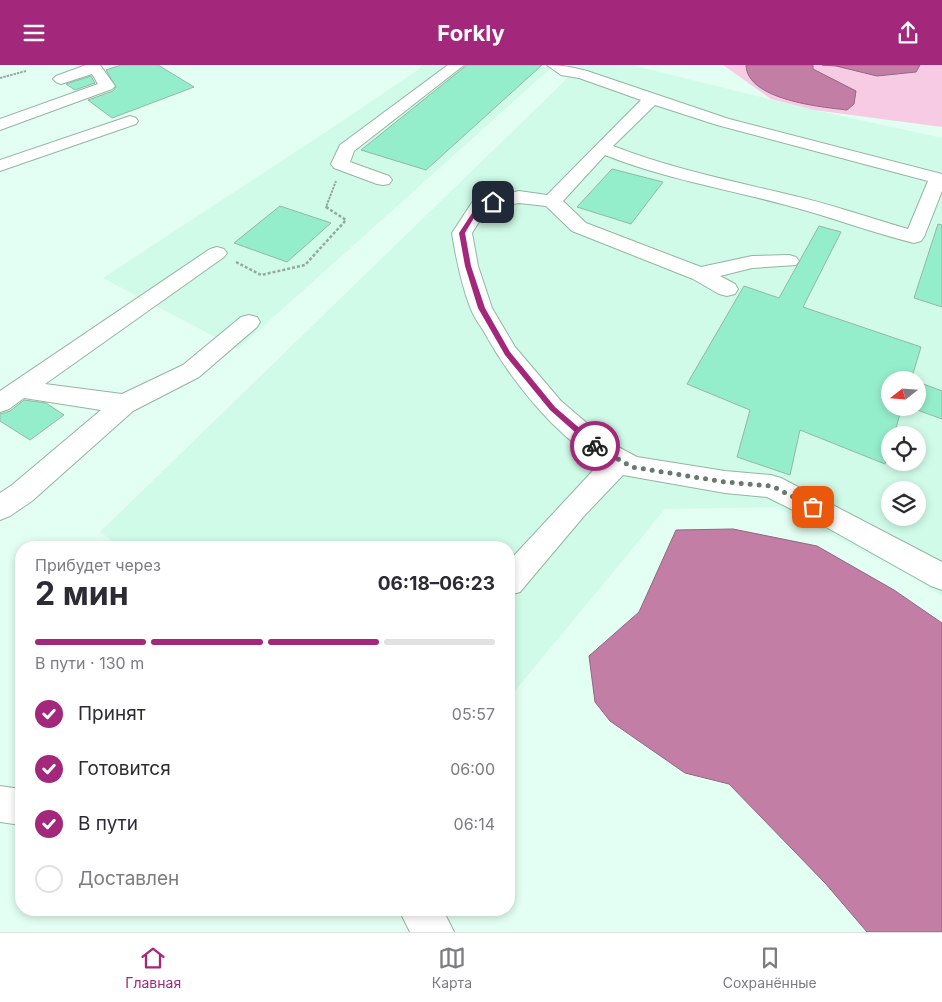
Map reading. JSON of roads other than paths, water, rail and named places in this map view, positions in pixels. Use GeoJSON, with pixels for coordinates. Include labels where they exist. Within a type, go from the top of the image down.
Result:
{"type":"FeatureCollection","features":[{"type":"Feature","properties":{"kind":"lane"},"geometry":{"type":"LineString","coordinates":[[383,180],[340,164],[346,149],[457,65]]}},
{"type":"Feature","properties":{"kind":"lane"},"geometry":{"type":"LineString","coordinates":[[554,65],[566,72],[582,74],[724,122],[940,179],[914,237],[786,199],[718,184],[640,163],[602,148]]}},
{"type":"Feature","properties":{"kind":"lane"},"geometry":{"type":"LineString","coordinates":[[0,125],[107,86],[94,66],[61,79]]}},
{"type":"Feature","properties":{"kind":"lane"},"geometry":{"type":"LineString","coordinates":[[552,201],[652,99]]}},
{"type":"Feature","properties":{"kind":"lane"},"geometry":{"type":"LineString","coordinates":[[0,166],[130,121]]}},
{"type":"Feature","properties":{"kind":"lane"},"geometry":{"type":"LineString","coordinates":[[727,289],[700,274],[579,227],[552,201],[519,197],[480,205],[462,233],[468,266],[481,308],[507,353],[552,409],[600,449],[632,467],[725,482],[772,486],[827,513],[942,577]]}},
{"type":"Feature","properties":{"kind":"lane"},"geometry":{"type":"LineString","coordinates":[[0,403],[217,253]]}},
{"type":"Feature","properties":{"kind":"lane"},"geometry":{"type":"LineString","coordinates":[[700,274],[752,262],[789,261]]}},
{"type":"Feature","properties":{"kind":"lane"},"geometry":{"type":"LineString","coordinates":[[0,508],[22,493],[124,404],[190,371],[249,322]]}},
{"type":"Feature","properties":{"kind":"lane"},"geometry":{"type":"LineString","coordinates":[[22,389],[124,404]]}},
{"type":"Feature","properties":{"kind":"lane"},"geometry":{"type":"LineString","coordinates":[[515,575],[574,508],[620,460]]}},
{"type":"Feature","properties":{"kind":"lane"},"geometry":{"type":"LineString","coordinates":[[0,804],[15,806]]}},
{"type":"Feature","properties":{"kind":"lane"},"geometry":{"type":"LineString","coordinates":[[423,916],[434,932]]}}]}
